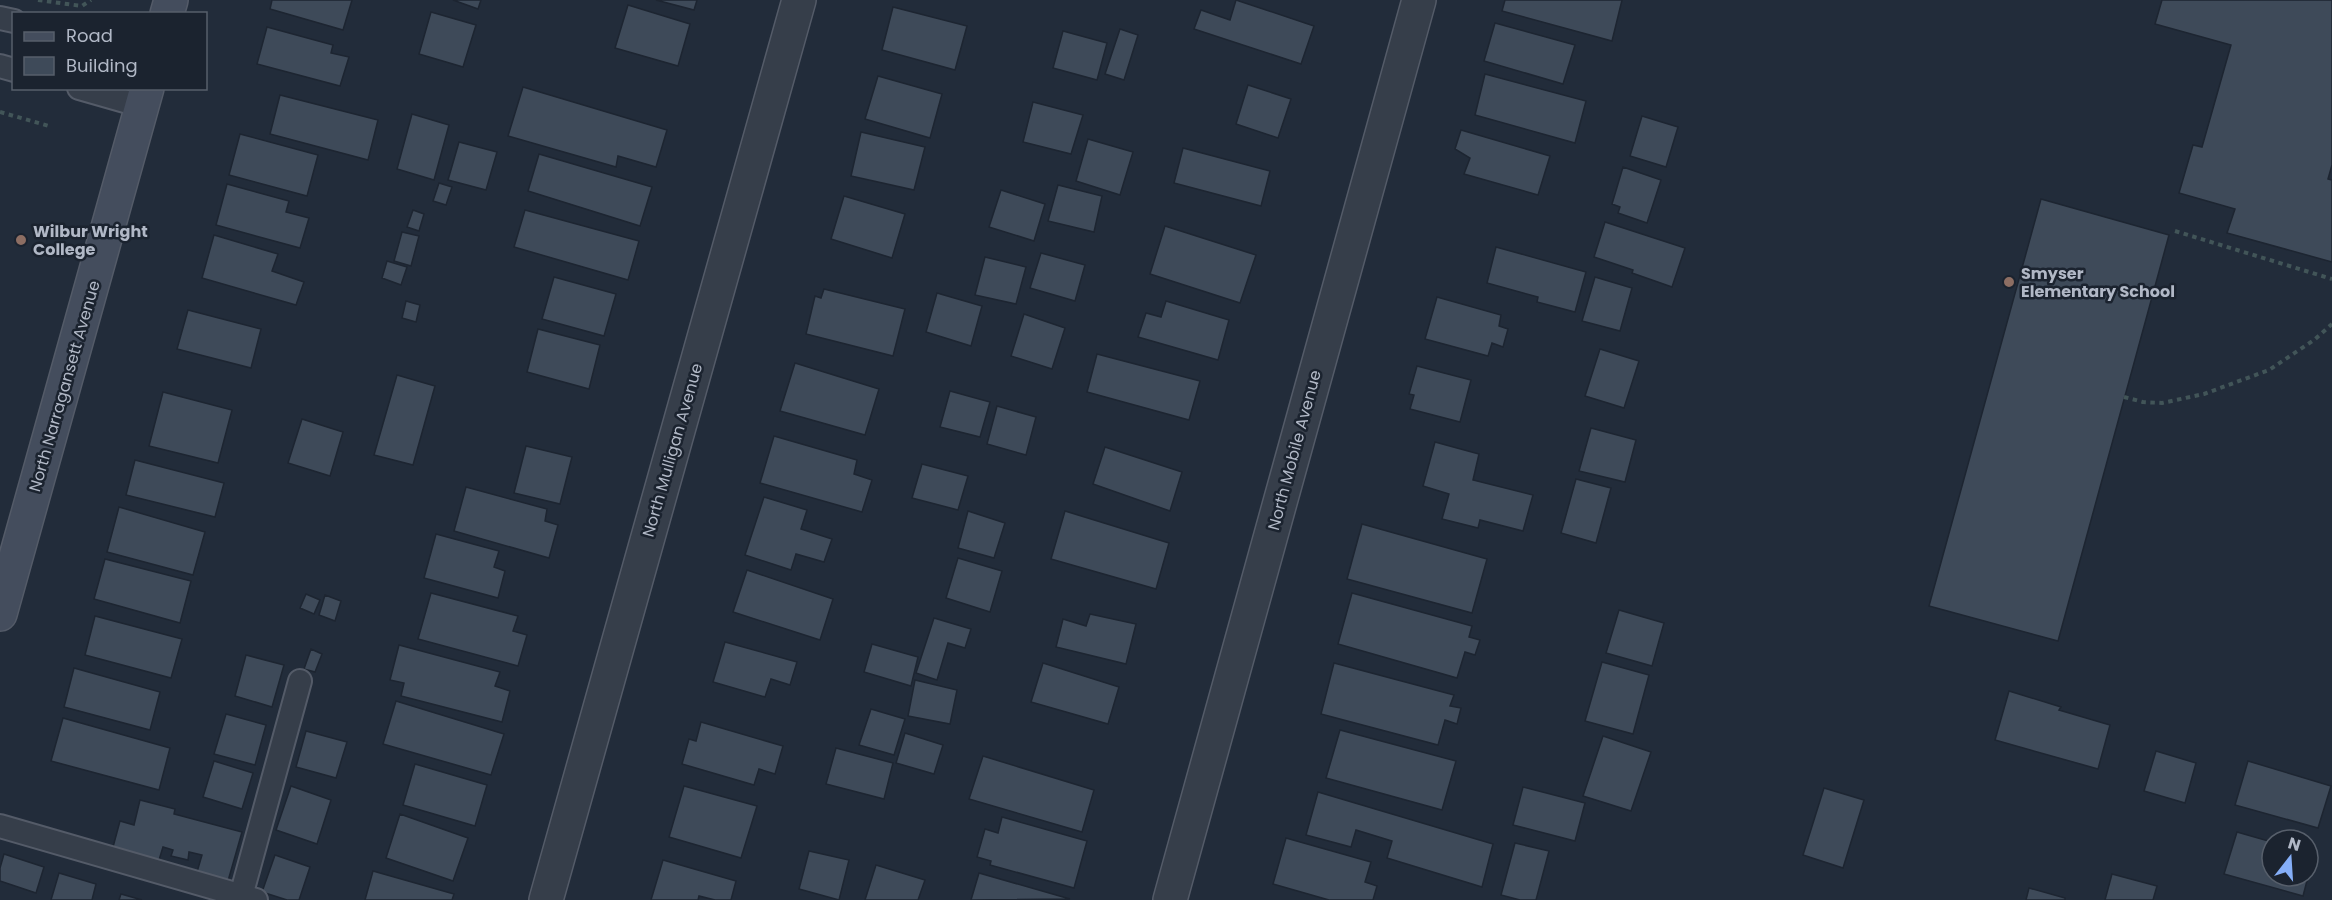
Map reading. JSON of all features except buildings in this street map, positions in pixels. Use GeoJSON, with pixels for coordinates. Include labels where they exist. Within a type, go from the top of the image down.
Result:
{"type":"FeatureCollection","features":[{"type":"Feature","properties":{"kind":"main road","name":"North Narragansett Avenue"},"geometry":{"type":"LineString","coordinates":[[0,614],[144,97]]}},
{"type":"Feature","properties":{"kind":"street","name":"North Mulligan Avenue"},"geometry":{"type":"LineString","coordinates":[[546,900],[799,0]]}},
{"type":"Feature","properties":{"kind":"street","name":"North Mobile Avenue"},"geometry":{"type":"LineString","coordinates":[[1170,900],[1419,0]]}},
{"type":"Feature","properties":{"kind":"lane"},"geometry":{"type":"LineString","coordinates":[[93,90],[144,97]]}},
{"type":"Feature","properties":{"kind":"lane"},"geometry":{"type":"LineString","coordinates":[[0,826],[249,898],[300,681]]}},
{"type":"Feature","properties":{"kind":"path"},"geometry":{"type":"LineString","coordinates":[[35,0],[82,6],[91,0]]}},
{"type":"Feature","properties":{"kind":"path"},"geometry":{"type":"LineString","coordinates":[[0,112],[49,126]]}},
{"type":"Feature","properties":{"kind":"path"},"geometry":{"type":"LineString","coordinates":[[2175,231],[2332,279]]}},
{"type":"Feature","properties":{"kind":"path"},"geometry":{"type":"LineString","coordinates":[[2124,397],[2143,402],[2162,403],[2204,394],[2269,370],[2314,340],[2332,324]]}},
{"type":"Feature","properties":{"kind":"place","name":"Wilbur Wright College"},"geometry":{"type":"Point","coordinates":[21,240]}},
{"type":"Feature","properties":{"kind":"place","name":"Smyser Elementary School"},"geometry":{"type":"Point","coordinates":[2009,282]}}]}
